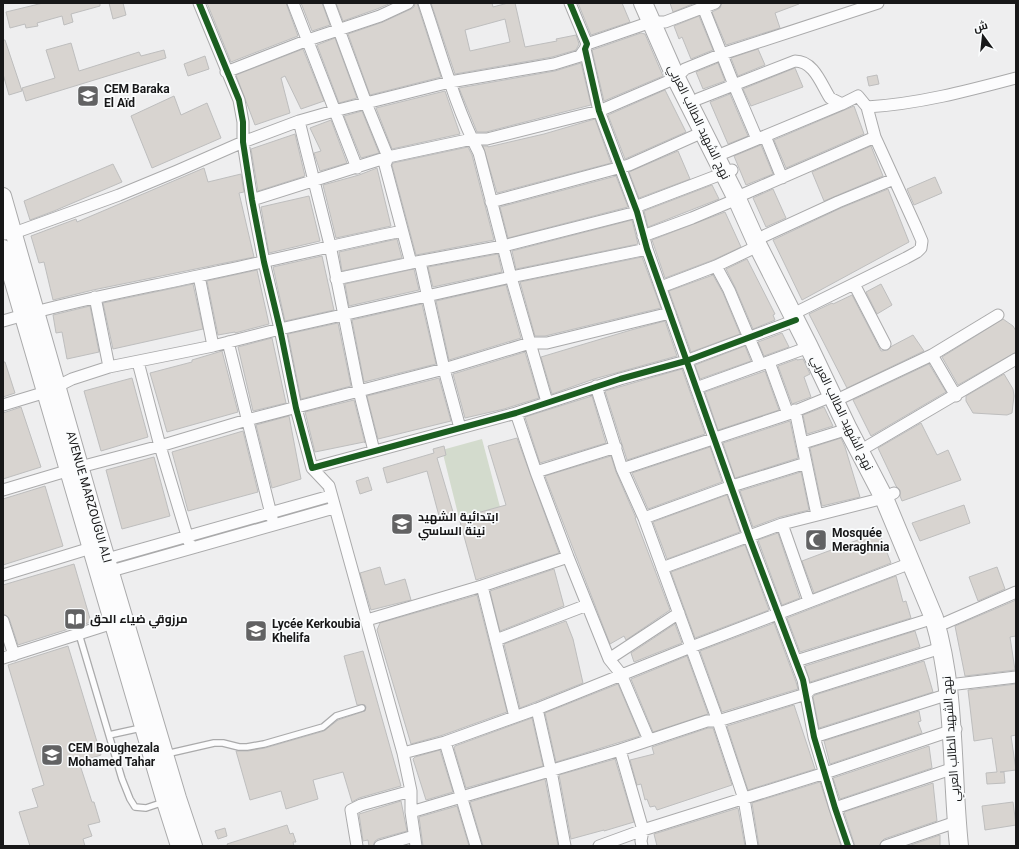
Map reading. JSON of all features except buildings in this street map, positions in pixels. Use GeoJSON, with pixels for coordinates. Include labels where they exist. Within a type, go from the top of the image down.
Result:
{"type":"FeatureCollection","features":[{"type":"Feature","properties":{"kind":"main road","name":"نهج الشهيد الطالب العربي"},"geometry":{"type":"LineString","coordinates":[[643,3],[658,22],[681,73],[703,132],[728,171],[838,397],[848,429],[889,495],[911,563],[939,621],[941,648],[953,689]]}},
{"type":"Feature","properties":{"kind":"main road","name":"نهج الشهيد الطالب العربي"},"geometry":{"type":"LineString","coordinates":[[656,3],[658,22]]}},
{"type":"Feature","properties":{"kind":"main road","name":"نهج الشهيد الطالب العربي"},"geometry":{"type":"LineString","coordinates":[[681,73],[698,99],[724,153],[728,171]]}},
{"type":"Feature","properties":{"kind":"main road","name":"AVENUE MARZOUGUI ALI"},"geometry":{"type":"LineString","coordinates":[[3,196],[9,234],[30,313],[74,469],[106,568],[171,800],[179,846]]}},
{"type":"Feature","properties":{"kind":"main road","name":"AVENUE MARZOUGUI ALI"},"geometry":{"type":"LineString","coordinates":[[3,248],[30,313]]}},
{"type":"Feature","properties":{"kind":"main road","name":"نهج الشهيد الطالب العربي"},"geometry":{"type":"LineString","coordinates":[[798,315],[809,347],[868,446],[889,495],[933,588],[953,689],[969,846]]}},
{"type":"Feature","properties":{"kind":"main road","name":"AVENUE MARZOUGUI ALI"},"geometry":{"type":"LineString","coordinates":[[74,469],[91,548],[106,568],[113,623],[143,727],[158,756]]}},
{"type":"Feature","properties":{"kind":"main road","name":"نهج الشهيد الطالب العربي"},"geometry":{"type":"LineString","coordinates":[[956,729],[954,768],[956,822],[959,846]]}},
{"type":"Feature","properties":{"kind":"main road"},"geometry":{"type":"LineString","coordinates":[[171,800],[194,846]]}},
{"type":"Feature","properties":{"kind":"street"},"geometry":{"type":"LineString","coordinates":[[199,3],[238,100],[243,122],[243,142],[252,200],[264,262],[280,329],[296,408],[312,468],[329,486],[330,496],[367,620],[403,753],[411,791],[411,812],[415,841],[380,846]]}},
{"type":"Feature","properties":{"kind":"street"},"geometry":{"type":"LineString","coordinates":[[293,3],[357,168]]}},
{"type":"Feature","properties":{"kind":"street"},"geometry":{"type":"LineString","coordinates":[[329,3],[366,103],[388,157],[385,165],[402,231],[416,262],[428,296],[444,369],[460,428]]}},
{"type":"Feature","properties":{"kind":"street"},"geometry":{"type":"LineString","coordinates":[[226,72],[308,40],[380,16],[408,3]]}},
{"type":"Feature","properties":{"kind":"street"},"geometry":{"type":"LineString","coordinates":[[424,3],[450,82],[479,154],[511,277],[547,402]]}},
{"type":"Feature","properties":{"kind":"street"},"geometry":{"type":"LineString","coordinates":[[570,3],[586,46],[599,111],[636,209],[643,236],[660,287],[749,537],[803,680],[814,737],[848,846]]}},
{"type":"Feature","properties":{"kind":"street"},"geometry":{"type":"LineString","coordinates":[[9,234],[119,195],[243,142],[299,121],[450,82],[554,64],[580,56],[586,46],[715,3]]}},
{"type":"Feature","properties":{"kind":"street"},"geometry":{"type":"LineString","coordinates":[[252,200],[388,157],[472,139],[487,139],[599,111],[722,54],[878,3]]}},
{"type":"Feature","properties":{"kind":"street"},"geometry":{"type":"LineString","coordinates":[[703,7],[734,85],[782,178]]}},
{"type":"Feature","properties":{"kind":"street"},"geometry":{"type":"LineString","coordinates":[[698,99],[795,61],[801,61],[806,63],[815,74],[830,98],[842,104]]}},
{"type":"Feature","properties":{"kind":"street"},"geometry":{"type":"LineString","coordinates":[[868,107],[889,106],[938,97],[1016,78]]}},
{"type":"Feature","properties":{"kind":"street"},"geometry":{"type":"LineString","coordinates":[[312,468],[516,413],[596,386],[686,361],[748,338],[798,315],[922,248],[922,241],[875,138],[868,107],[858,96],[724,153]]}},
{"type":"Feature","properties":{"kind":"street"},"geometry":{"type":"LineString","coordinates":[[299,121],[330,246],[374,451]]}},
{"type":"Feature","properties":{"kind":"street"},"geometry":{"type":"LineString","coordinates":[[491,202],[630,165],[703,132]]}},
{"type":"Feature","properties":{"kind":"street"},"geometry":{"type":"LineString","coordinates":[[643,236],[692,218],[875,138]]}},
{"type":"Feature","properties":{"kind":"street"},"geometry":{"type":"LineString","coordinates":[[336,279],[503,246],[636,209],[728,171]]}},
{"type":"Feature","properties":{"kind":"street"},"geometry":{"type":"LineString","coordinates":[[660,287],[716,266],[832,204],[894,179]]}},
{"type":"Feature","properties":{"kind":"street"},"geometry":{"type":"LineString","coordinates":[[3,321],[94,297],[199,276],[402,231]]}},
{"type":"Feature","properties":{"kind":"street"},"geometry":{"type":"LineString","coordinates":[[3,405],[109,367],[213,346],[344,314],[647,248]]}},
{"type":"Feature","properties":{"kind":"street"},"geometry":{"type":"LineString","coordinates":[[716,266],[729,290],[748,338],[764,363],[791,412],[803,442],[817,515]]}},
{"type":"Feature","properties":{"kind":"street"},"geometry":{"type":"LineString","coordinates":[[199,276],[213,346]]}},
{"type":"Feature","properties":{"kind":"street"},"geometry":{"type":"LineString","coordinates":[[854,284],[885,344]]}},
{"type":"Feature","properties":{"kind":"street"},"geometry":{"type":"LineString","coordinates":[[94,297],[109,367]]}},
{"type":"Feature","properties":{"kind":"street"},"geometry":{"type":"LineString","coordinates":[[3,490],[247,420],[444,369],[530,343],[547,343],[670,313]]}},
{"type":"Feature","properties":{"kind":"street"},"geometry":{"type":"LineString","coordinates":[[622,469],[838,397],[932,355],[998,315]]}},
{"type":"Feature","properties":{"kind":"street"},"geometry":{"type":"LineString","coordinates":[[228,342],[273,524]]}},
{"type":"Feature","properties":{"kind":"street"},"geometry":{"type":"LineString","coordinates":[[696,388],[809,347]]}},
{"type":"Feature","properties":{"kind":"street"},"geometry":{"type":"LineString","coordinates":[[932,355],[956,396]]}},
{"type":"Feature","properties":{"kind":"street"},"geometry":{"type":"LineString","coordinates":[[868,446],[956,396],[1016,359]]}},
{"type":"Feature","properties":{"kind":"street"},"geometry":{"type":"LineString","coordinates":[[138,362],[160,446],[191,549]]}},
{"type":"Feature","properties":{"kind":"street"},"geometry":{"type":"LineString","coordinates":[[596,386],[622,469],[644,518],[718,721],[744,799],[752,846]]}},
{"type":"Feature","properties":{"kind":"street"},"geometry":{"type":"LineString","coordinates":[[516,413],[536,472],[587,605],[609,659],[622,674],[649,740]]}},
{"type":"Feature","properties":{"kind":"street"},"geometry":{"type":"LineString","coordinates":[[803,442],[848,429]]}},
{"type":"Feature","properties":{"kind":"street"},"geometry":{"type":"LineString","coordinates":[[536,472],[616,447]]}},
{"type":"Feature","properties":{"kind":"street"},"geometry":{"type":"LineString","coordinates":[[644,518],[732,486],[806,463]]}},
{"type":"Feature","properties":{"kind":"street"},"geometry":{"type":"LineString","coordinates":[[662,568],[782,524],[889,495]]}},
{"type":"Feature","properties":{"kind":"street"},"geometry":{"type":"LineString","coordinates":[[106,568],[188,536],[330,496]]}},
{"type":"Feature","properties":{"kind":"street"},"geometry":{"type":"LineString","coordinates":[[106,568],[191,549],[273,524],[334,508]]}},
{"type":"Feature","properties":{"kind":"street"},"geometry":{"type":"LineString","coordinates":[[782,524],[809,601]]}},
{"type":"Feature","properties":{"kind":"street"},"geometry":{"type":"LineString","coordinates":[[3,574],[91,548]]}},
{"type":"Feature","properties":{"kind":"street"},"geometry":{"type":"LineString","coordinates":[[367,620],[482,586],[568,557]]}},
{"type":"Feature","properties":{"kind":"street"},"geometry":{"type":"LineString","coordinates":[[403,753],[445,742],[537,709],[778,613],[911,563]]}},
{"type":"Feature","properties":{"kind":"street"},"geometry":{"type":"LineString","coordinates":[[482,586],[515,717]]}},
{"type":"Feature","properties":{"kind":"street"},"geometry":{"type":"LineString","coordinates":[[796,661],[939,621],[1016,592]]}},
{"type":"Feature","properties":{"kind":"street"},"geometry":{"type":"LineString","coordinates":[[496,640],[587,605]]}},
{"type":"Feature","properties":{"kind":"street"},"geometry":{"type":"LineString","coordinates":[[609,659],[679,613]]}},
{"type":"Feature","properties":{"kind":"street"},"geometry":{"type":"LineString","coordinates":[[3,621],[8,656],[113,623]]}},
{"type":"Feature","properties":{"kind":"street"},"geometry":{"type":"LineString","coordinates":[[411,812],[620,750],[707,721],[718,721],[806,694],[811,689],[941,648]]}},
{"type":"Feature","properties":{"kind":"street"},"geometry":{"type":"LineString","coordinates":[[814,737],[953,689],[1016,677]]}},
{"type":"Feature","properties":{"kind":"street"},"geometry":{"type":"LineString","coordinates":[[537,709],[551,771],[565,846]]}},
{"type":"Feature","properties":{"kind":"street"},"geometry":{"type":"LineString","coordinates":[[599,846],[642,830],[825,773],[956,729]]}},
{"type":"Feature","properties":{"kind":"street"},"geometry":{"type":"LineString","coordinates":[[445,742],[476,846]]}},
{"type":"Feature","properties":{"kind":"street"},"geometry":{"type":"LineString","coordinates":[[620,750],[642,830],[642,846]]}},
{"type":"Feature","properties":{"kind":"street"},"geometry":{"type":"LineString","coordinates":[[835,808],[954,768]]}},
{"type":"Feature","properties":{"kind":"street"},"geometry":{"type":"LineString","coordinates":[[357,846],[351,810],[361,805],[411,791]]}},
{"type":"Feature","properties":{"kind":"street"},"geometry":{"type":"LineString","coordinates":[[886,846],[956,822]]}},
{"type":"Feature","properties":{"kind":"lane"},"geometry":{"type":"LineString","coordinates":[[78,634],[122,779],[135,807],[146,808],[171,800]]}},
{"type":"Feature","properties":{"kind":"lane"},"geometry":{"type":"LineString","coordinates":[[158,756],[214,743],[247,747],[264,744],[323,727],[336,716],[362,708]]}},
{"type":"Feature","properties":{"kind":"lane"},"geometry":{"type":"LineString","coordinates":[[109,735],[143,727]]}},
{"type":"Feature","properties":{"kind":"shaded area"},"geometry":{"type":"Polygon","coordinates":[[[482,439],[500,507],[459,518],[442,450],[482,439]]]}},
{"type":"Feature","properties":{"kind":"cycle path"},"geometry":{"type":"LineString","coordinates":[[199,3],[239,100],[243,122],[243,142],[264,262],[280,329],[296,408],[312,468],[516,413],[620,379],[686,361],[796,320]]}},
{"type":"Feature","properties":{"kind":"cycle path"},"geometry":{"type":"LineString","coordinates":[[570,3],[587,44],[585,49],[599,111],[637,212],[647,249],[749,537],[803,680],[814,737],[848,846]]}},
{"type":"Feature","properties":{"kind":"place","name":"CEM Baraka El Aïd"},"geometry":{"type":"Point","coordinates":[88,96]}},
{"type":"Feature","properties":{"kind":"place","name":"ابتدائية الشهيد نينة الساسي"},"geometry":{"type":"Point","coordinates":[402,524]}},
{"type":"Feature","properties":{"kind":"place","name":"Mosquée Meraghnia"},"geometry":{"type":"Point","coordinates":[816,540]}},
{"type":"Feature","properties":{"kind":"place","name":"مرزوقي ضياء الحق"},"geometry":{"type":"Point","coordinates":[75,619]}},
{"type":"Feature","properties":{"kind":"place","name":"Lycée Kerkoubia Khelifa"},"geometry":{"type":"Point","coordinates":[256,631]}},
{"type":"Feature","properties":{"kind":"place","name":"CEM Boughezala Mohamed Tahar"},"geometry":{"type":"Point","coordinates":[52,755]}}]}
